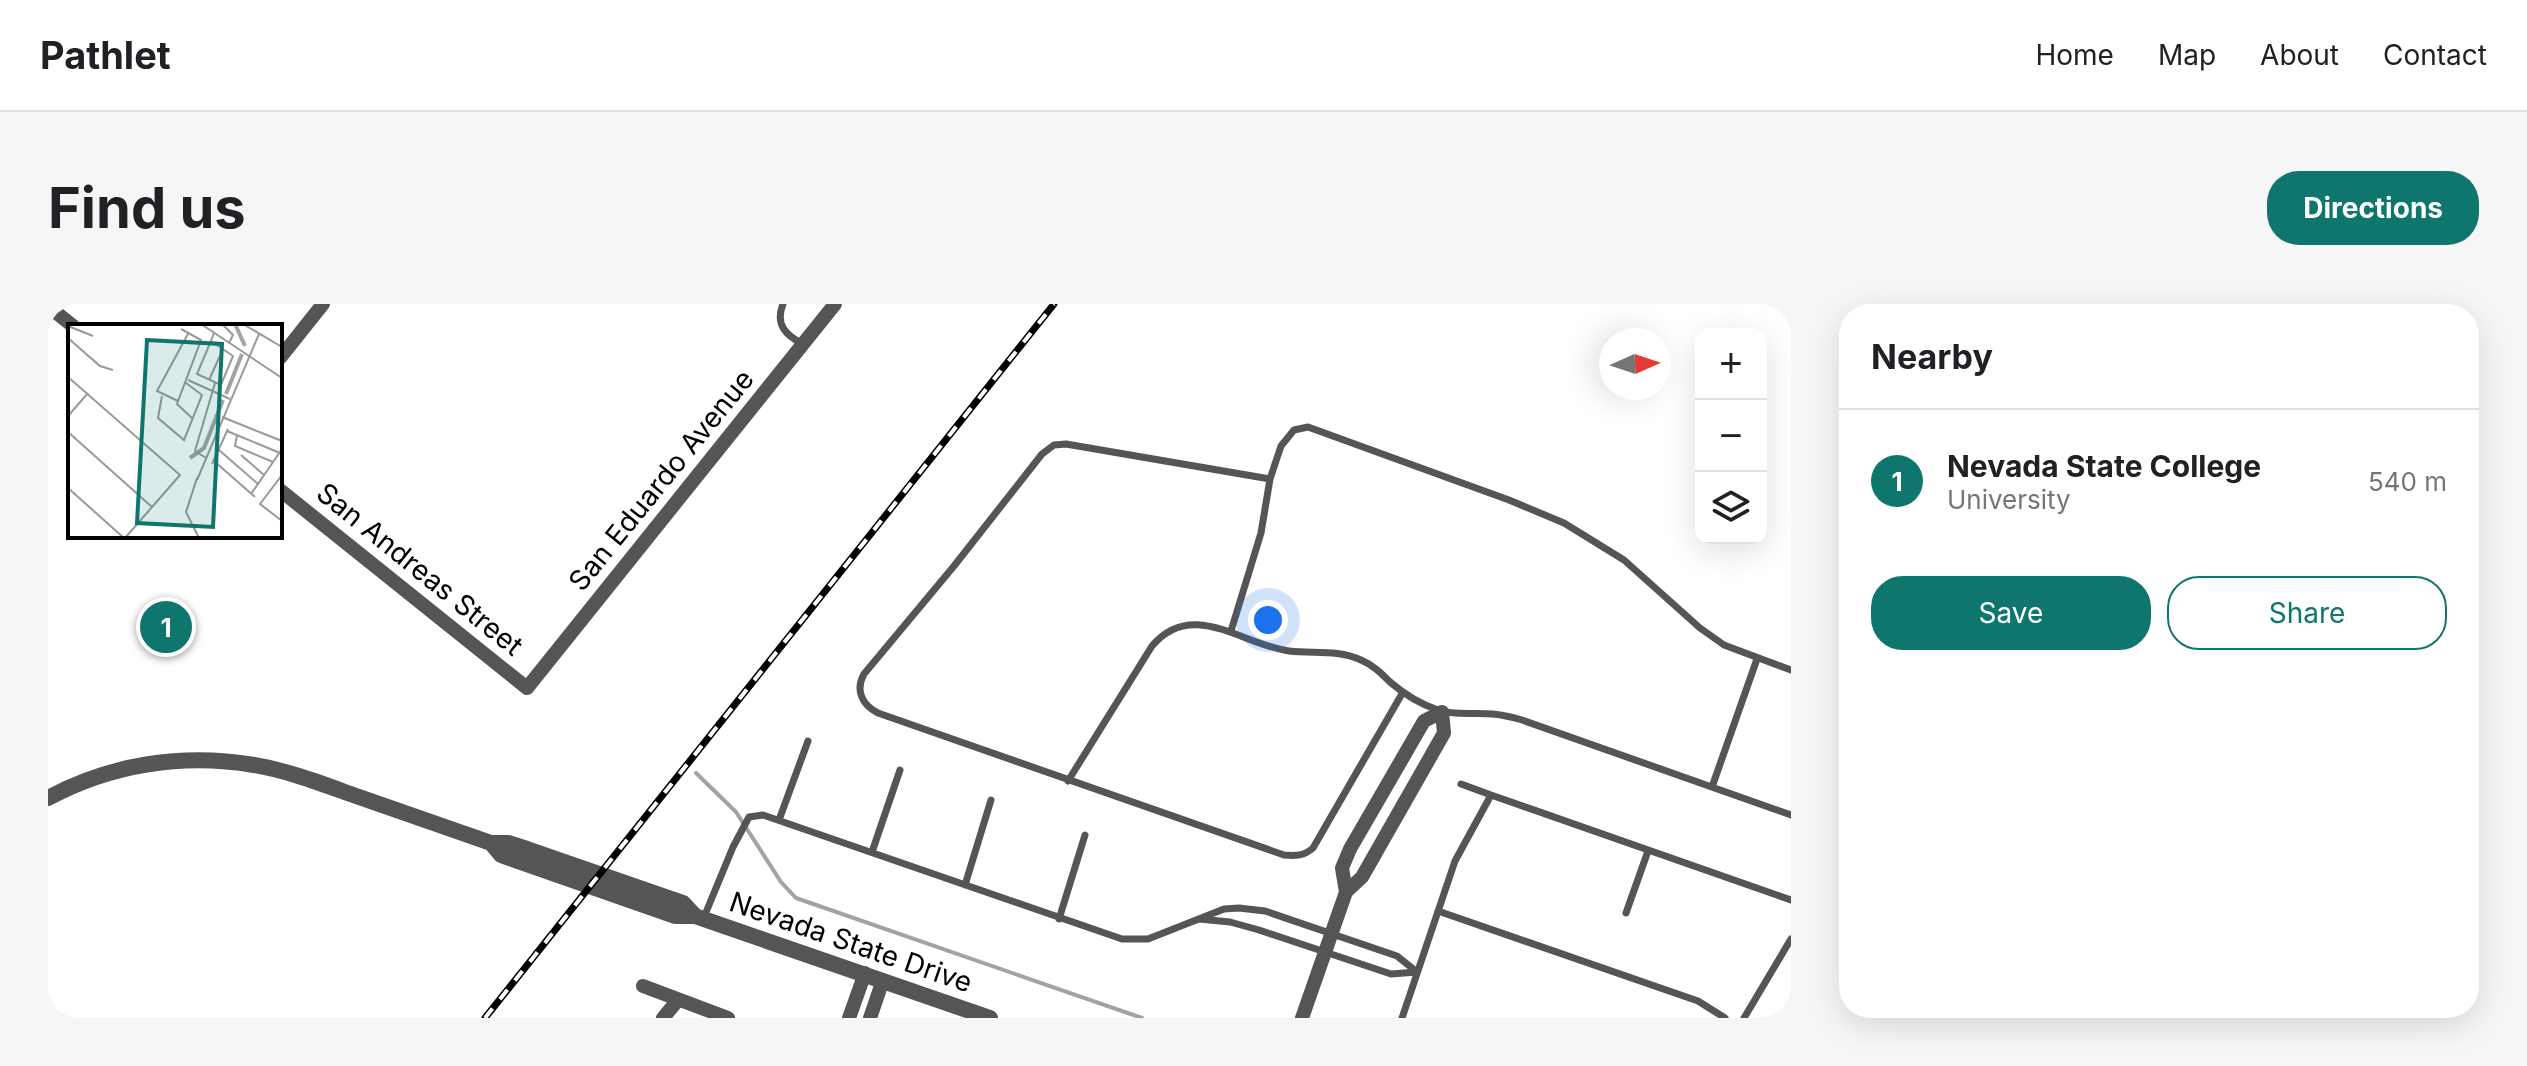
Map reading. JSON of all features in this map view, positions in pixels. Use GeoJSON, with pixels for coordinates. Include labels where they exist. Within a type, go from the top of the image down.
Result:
{"type":"FeatureCollection","features":[{"type":"Feature","properties":{"kind":"street"},"geometry":{"type":"LineString","coordinates":[[282,355],[323,304]]}},
{"type":"Feature","properties":{"kind":"street","name":"San Eduardo Avenue"},"geometry":{"type":"LineString","coordinates":[[527,688],[835,304]]}},
{"type":"Feature","properties":{"kind":"street"},"geometry":{"type":"LineString","coordinates":[[48,306],[70,324]]}},
{"type":"Feature","properties":{"kind":"street","name":"San Andreas Street"},"geometry":{"type":"LineString","coordinates":[[282,492],[527,688]]}},
{"type":"Feature","properties":{"kind":"street"},"geometry":{"type":"LineString","coordinates":[[1302,1018],[1346,892],[1362,877],[1444,733],[1442,712],[1424,721],[1350,849],[1342,868],[1346,892]]}},
{"type":"Feature","properties":{"kind":"street","name":"Nevada State Drive"},"geometry":{"type":"LineString","coordinates":[[48,798],[102,775],[140,765],[179,760],[218,760],[256,765],[294,774],[491,843],[501,855],[675,916],[699,917],[990,1018]]}},
{"type":"Feature","properties":{"kind":"street"},"geometry":{"type":"LineString","coordinates":[[849,1018],[865,973]]}},
{"type":"Feature","properties":{"kind":"street"},"geometry":{"type":"LineString","coordinates":[[870,1018],[883,980]]}},
{"type":"Feature","properties":{"kind":"street"},"geometry":{"type":"LineString","coordinates":[[643,986],[728,1018]]}},
{"type":"Feature","properties":{"kind":"street"},"geometry":{"type":"LineString","coordinates":[[663,1018],[678,1000]]}},
{"type":"Feature","properties":{"kind":"lane"},"geometry":{"type":"LineString","coordinates":[[783,304],[779,314],[781,327],[790,337],[803,344]]}},
{"type":"Feature","properties":{"kind":"lane"},"geometry":{"type":"LineString","coordinates":[[1231,631],[1261,533],[1270,479],[1285,438],[1294,430],[1308,427],[1495,494],[1564,523],[1643,575],[1713,638],[1757,659],[1791,670]]}},
{"type":"Feature","properties":{"kind":"lane"},"geometry":{"type":"LineString","coordinates":[[1270,479],[1066,444],[1054,445],[1042,454],[861,679],[859,687],[864,702],[878,713],[1068,781],[1284,855],[1302,855],[1313,848],[1403,692]]}},
{"type":"Feature","properties":{"kind":"lane"},"geometry":{"type":"LineString","coordinates":[[1068,781],[1162,634],[1202,625],[1231,631],[1275,648],[1355,657],[1377,669],[1403,692],[1442,712],[1506,715],[1791,815]]}},
{"type":"Feature","properties":{"kind":"lane"},"geometry":{"type":"LineString","coordinates":[[1712,787],[1757,659]]}},
{"type":"Feature","properties":{"kind":"lane"},"geometry":{"type":"LineString","coordinates":[[779,820],[808,741]]}},
{"type":"Feature","properties":{"kind":"lane"},"geometry":{"type":"LineString","coordinates":[[872,852],[900,770]]}},
{"type":"Feature","properties":{"kind":"lane"},"geometry":{"type":"LineString","coordinates":[[1461,784],[1791,900]]}},
{"type":"Feature","properties":{"kind":"lane"},"geometry":{"type":"LineString","coordinates":[[1402,1018],[1455,861],[1491,795]]}},
{"type":"Feature","properties":{"kind":"lane"},"geometry":{"type":"LineString","coordinates":[[965,885],[991,800]]}},
{"type":"Feature","properties":{"kind":"lane"},"geometry":{"type":"LineString","coordinates":[[699,917],[749,817],[763,815],[1122,939],[1148,939],[1224,909],[1239,908],[1265,911],[1397,956],[1417,972]]}},
{"type":"Feature","properties":{"kind":"lane"},"geometry":{"type":"LineString","coordinates":[[1059,919],[1085,835]]}},
{"type":"Feature","properties":{"kind":"lane"},"geometry":{"type":"LineString","coordinates":[[1626,913],[1648,851]]}},
{"type":"Feature","properties":{"kind":"lane"},"geometry":{"type":"LineString","coordinates":[[1438,911],[1698,1001],[1725,1018]]}},
{"type":"Feature","properties":{"kind":"lane"},"geometry":{"type":"LineString","coordinates":[[1198,918],[1244,926],[1391,974],[1417,972]]}},
{"type":"Feature","properties":{"kind":"lane"},"geometry":{"type":"LineString","coordinates":[[1744,1018],[1791,939]]}},
{"type":"Feature","properties":{"kind":"lane"},"geometry":{"type":"LineString","coordinates":[[1379,970],[1385,952]]}},
{"type":"Feature","properties":{"kind":"waterway"},"geometry":{"type":"LineString","coordinates":[[696,773],[736,812],[781,882],[796,898],[1142,1018]]}},
{"type":"Feature","properties":{"kind":"railway"},"geometry":{"type":"LineString","coordinates":[[485,1018],[1054,304]]}},
{"type":"Feature","properties":{"kind":"place","name":"Nevada State College"},"geometry":{"type":"Point","coordinates":[166,627]}}]}
